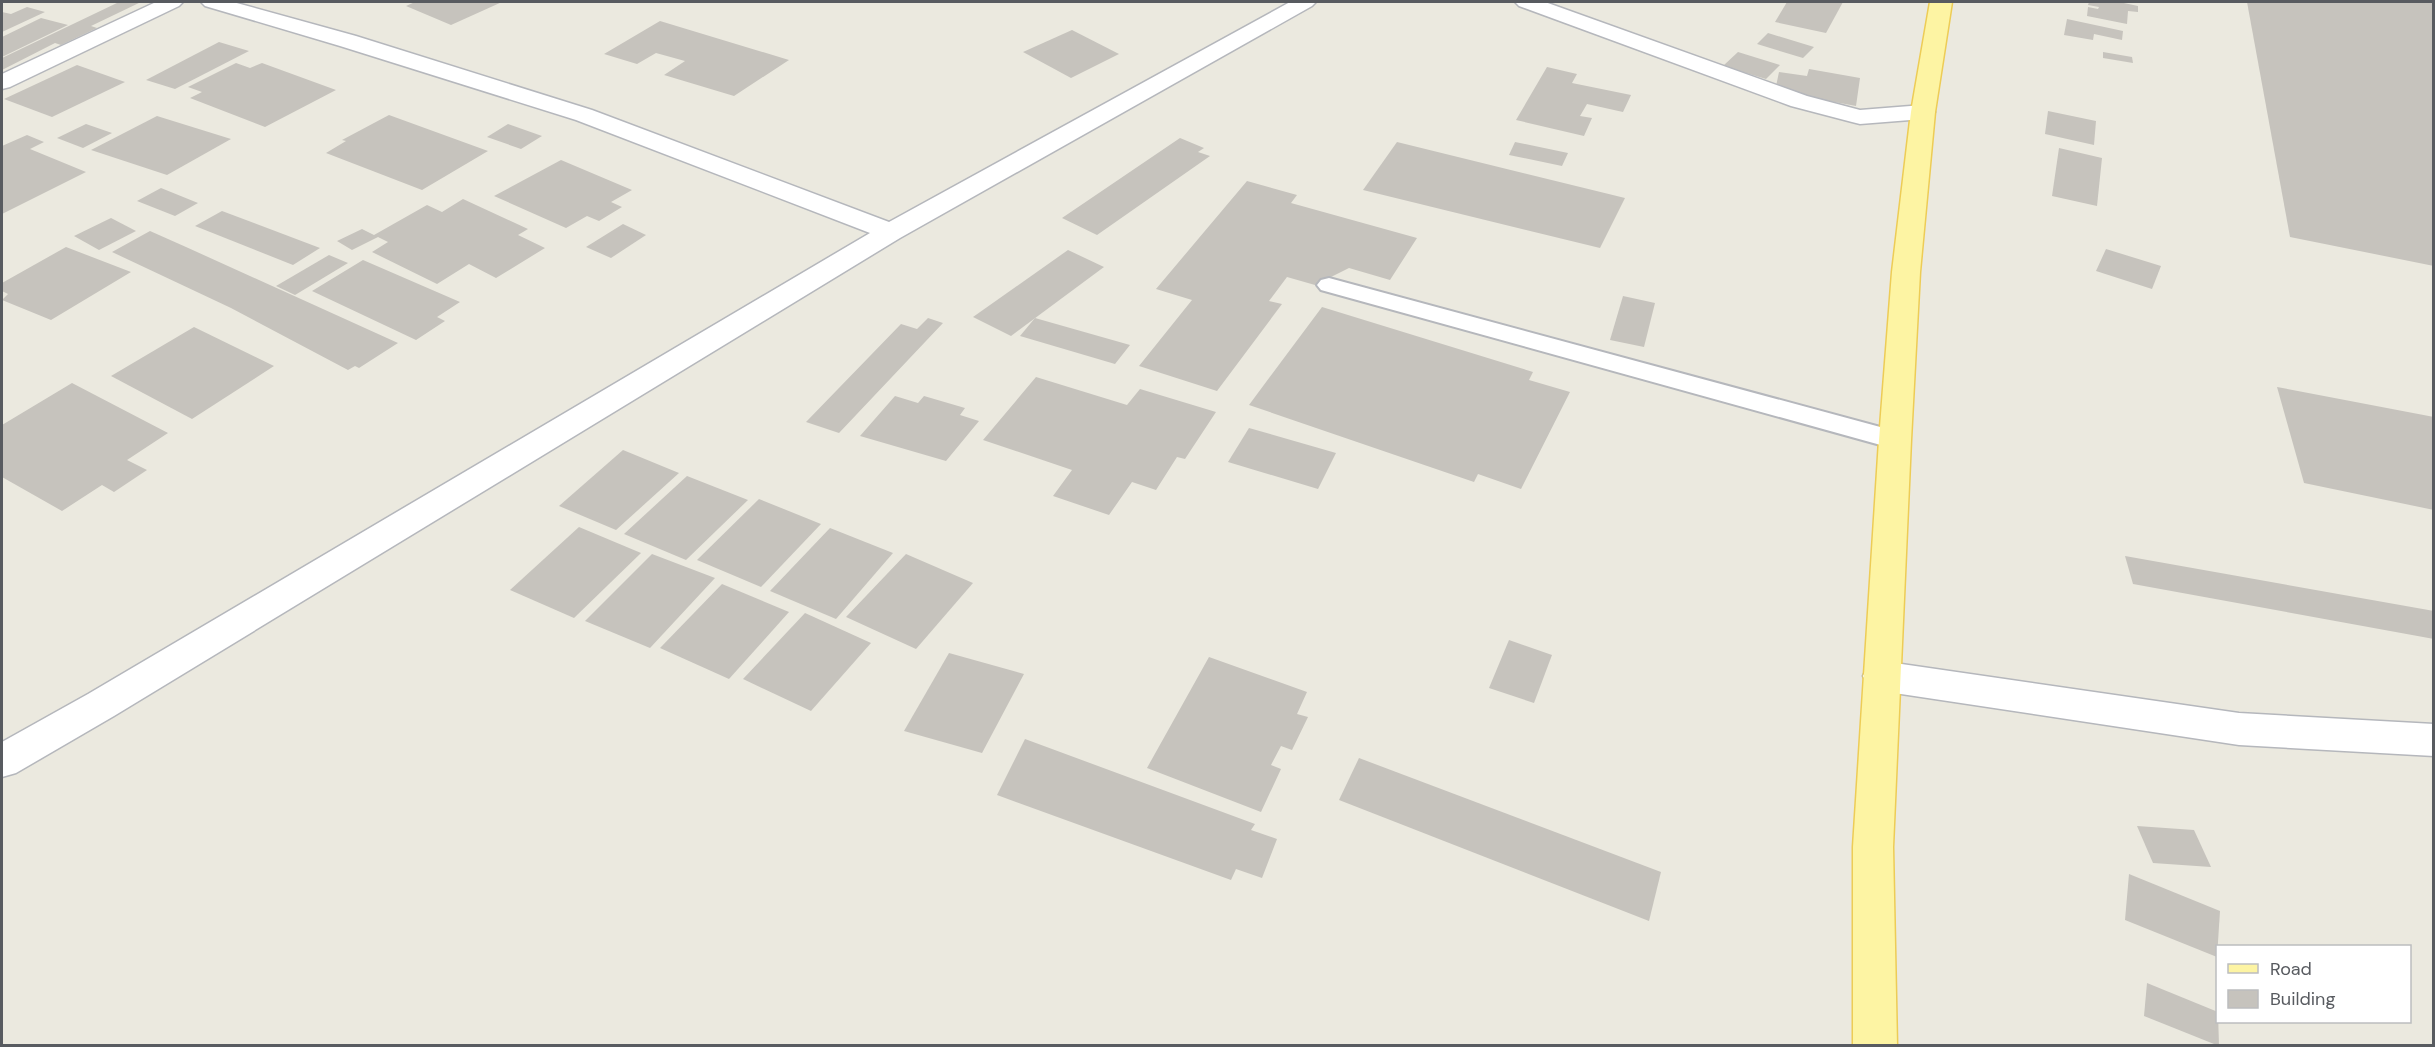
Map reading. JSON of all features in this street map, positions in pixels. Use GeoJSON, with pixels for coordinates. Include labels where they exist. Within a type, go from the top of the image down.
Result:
{"type":"FeatureCollection","features":[{"type":"Feature","properties":{"kind":"main road"},"geometry":{"type":"LineString","coordinates":[[1875,1046],[1873,847],[1895,440],[1906,272],[1923,112],[1941,2]]}},
{"type":"Feature","properties":{"kind":"street"},"geometry":{"type":"LineString","coordinates":[[2,82],[172,2]]}},
{"type":"Feature","properties":{"kind":"street"},"geometry":{"type":"LineString","coordinates":[[212,2],[348,41],[584,115],[891,232]]}},
{"type":"Feature","properties":{"kind":"street"},"geometry":{"type":"LineString","coordinates":[[2,761],[112,699],[891,232],[1305,2]]}},
{"type":"Feature","properties":{"kind":"street"},"geometry":{"type":"LineString","coordinates":[[1526,2],[1799,101],[1860,117],[1923,112]]}},
{"type":"Feature","properties":{"kind":"street"},"geometry":{"type":"LineString","coordinates":[[1881,676],[2239,729],[2433,740]]}},
{"type":"Feature","properties":{"kind":"lane"},"geometry":{"type":"LineString","coordinates":[[1329,285],[1895,440]]}},
{"type":"Feature","properties":{"kind":"building"},"geometry":{"type":"Polygon","coordinates":[[[119,2],[141,2],[91,26],[97,28],[61,45],[55,43],[2,70],[2,58],[119,2]]]}},
{"type":"Feature","properties":{"kind":"building"},"geometry":{"type":"Polygon","coordinates":[[[415,2],[502,2],[451,25],[406,6],[415,2]]]}},
{"type":"Feature","properties":{"kind":"building"},"geometry":{"type":"Polygon","coordinates":[[[1787,2],[1843,2],[1826,33],[1775,22],[1787,2]]]}},
{"type":"Feature","properties":{"kind":"building"},"geometry":{"type":"Polygon","coordinates":[[[2089,2],[2119,2],[2138,6],[2138,12],[2128,11],[2127,24],[2087,16],[2088,7],[2098,9],[2099,7],[2088,5],[2089,2]]]}},
{"type":"Feature","properties":{"kind":"building"},"geometry":{"type":"Polygon","coordinates":[[[2247,2],[2434,2],[2434,266],[2290,237],[2247,2]]]}},
{"type":"Feature","properties":{"kind":"building"},"geometry":{"type":"Polygon","coordinates":[[[27,7],[45,12],[2,32],[2,12],[11,14],[27,7]]]}},
{"type":"Feature","properties":{"kind":"building"},"geometry":{"type":"Polygon","coordinates":[[[41,18],[68,25],[2,57],[2,37],[41,18]]]}},
{"type":"Feature","properties":{"kind":"building"},"geometry":{"type":"Polygon","coordinates":[[[2067,19],[2123,31],[2122,40],[2094,34],[2093,40],[2064,35],[2067,19]]]}},
{"type":"Feature","properties":{"kind":"building"},"geometry":{"type":"Polygon","coordinates":[[[660,21],[789,60],[734,96],[664,75],[685,61],[656,53],[637,64],[604,54],[660,21]]]}},
{"type":"Feature","properties":{"kind":"building"},"geometry":{"type":"Polygon","coordinates":[[[1072,30],[1119,54],[1071,78],[1023,52],[1072,30]]]}},
{"type":"Feature","properties":{"kind":"building"},"geometry":{"type":"Polygon","coordinates":[[[1768,33],[1814,47],[1803,58],[1757,44],[1768,33]]]}},
{"type":"Feature","properties":{"kind":"building"},"geometry":{"type":"Polygon","coordinates":[[[219,42],[249,51],[175,89],[146,80],[219,42]]]}},
{"type":"Feature","properties":{"kind":"building"},"geometry":{"type":"Polygon","coordinates":[[[1738,52],[1780,65],[1766,79],[1723,66],[1738,52]]]}},
{"type":"Feature","properties":{"kind":"building"},"geometry":{"type":"Polygon","coordinates":[[[2103,52],[2132,57],[2133,63],[2103,58],[2103,52]]]}},
{"type":"Feature","properties":{"kind":"building"},"geometry":{"type":"Polygon","coordinates":[[[236,63],[250,68],[262,63],[336,90],[265,127],[190,98],[202,92],[188,87],[236,63]]]}},
{"type":"Feature","properties":{"kind":"building"},"geometry":{"type":"Polygon","coordinates":[[[77,65],[125,82],[52,117],[4,99],[77,65]]]}},
{"type":"Feature","properties":{"kind":"building"},"geometry":{"type":"Polygon","coordinates":[[[1547,67],[1577,74],[1572,83],[1631,95],[1623,112],[1587,104],[1580,116],[1592,118],[1584,136],[1516,120],[1547,67]]]}},
{"type":"Feature","properties":{"kind":"building"},"geometry":{"type":"Polygon","coordinates":[[[1809,69],[1860,78],[1856,106],[1775,91],[1779,72],[1807,76],[1809,69]]]}},
{"type":"Feature","properties":{"kind":"building"},"geometry":{"type":"Polygon","coordinates":[[[2048,111],[2096,121],[2094,145],[2045,134],[2048,111]]]}},
{"type":"Feature","properties":{"kind":"building"},"geometry":{"type":"Polygon","coordinates":[[[389,115],[488,151],[422,190],[326,153],[346,141],[342,140],[389,115]]]}},
{"type":"Feature","properties":{"kind":"building"},"geometry":{"type":"Polygon","coordinates":[[[157,116],[231,139],[167,175],[91,150],[157,116]]]}},
{"type":"Feature","properties":{"kind":"building"},"geometry":{"type":"Polygon","coordinates":[[[86,124],[112,133],[83,148],[57,138],[86,124]]]}},
{"type":"Feature","properties":{"kind":"building"},"geometry":{"type":"Polygon","coordinates":[[[508,124],[542,136],[521,149],[487,137],[508,124]]]}},
{"type":"Feature","properties":{"kind":"building"},"geometry":{"type":"Polygon","coordinates":[[[27,135],[44,142],[30,149],[86,172],[2,214],[2,146],[27,135]]]}},
{"type":"Feature","properties":{"kind":"building"},"geometry":{"type":"Polygon","coordinates":[[[1180,138],[1204,148],[1198,152],[1210,156],[1097,235],[1062,218],[1180,138]]]}},
{"type":"Feature","properties":{"kind":"building"},"geometry":{"type":"Polygon","coordinates":[[[1397,142],[1625,198],[1600,248],[1363,190],[1397,142]]]}},
{"type":"Feature","properties":{"kind":"building"},"geometry":{"type":"Polygon","coordinates":[[[1515,142],[1568,153],[1562,166],[1509,155],[1515,142]]]}},
{"type":"Feature","properties":{"kind":"building"},"geometry":{"type":"Polygon","coordinates":[[[2059,148],[2102,158],[2097,206],[2052,196],[2059,148]]]}},
{"type":"Feature","properties":{"kind":"building"},"geometry":{"type":"Polygon","coordinates":[[[561,160],[632,190],[611,202],[622,207],[599,221],[587,216],[566,228],[494,196],[561,160]]]}},
{"type":"Feature","properties":{"kind":"building"},"geometry":{"type":"Polygon","coordinates":[[[1247,181],[1297,195],[1291,203],[1417,238],[1390,280],[1349,268],[1315,285],[1287,277],[1269,301],[1282,304],[1217,391],[1139,366],[1192,300],[1156,289],[1247,181]]]}},
{"type":"Feature","properties":{"kind":"building"},"geometry":{"type":"Polygon","coordinates":[[[161,188],[198,203],[175,216],[137,201],[161,188]]]}},
{"type":"Feature","properties":{"kind":"building"},"geometry":{"type":"Polygon","coordinates":[[[463,199],[528,229],[518,235],[545,248],[496,278],[469,264],[437,284],[372,252],[388,242],[378,237],[352,250],[337,241],[362,229],[374,235],[427,205],[442,212],[463,199]]]}},
{"type":"Feature","properties":{"kind":"building"},"geometry":{"type":"Polygon","coordinates":[[[222,211],[320,248],[293,265],[195,226],[222,211]]]}},
{"type":"Feature","properties":{"kind":"building"},"geometry":{"type":"Polygon","coordinates":[[[111,218],[136,231],[99,250],[74,236],[111,218]]]}},
{"type":"Feature","properties":{"kind":"building"},"geometry":{"type":"Polygon","coordinates":[[[623,224],[646,235],[611,258],[586,247],[623,224]]]}},
{"type":"Feature","properties":{"kind":"building"},"geometry":{"type":"Polygon","coordinates":[[[150,231],[398,343],[359,368],[355,366],[348,370],[231,308],[112,252],[150,231]]]}},
{"type":"Feature","properties":{"kind":"building"},"geometry":{"type":"Polygon","coordinates":[[[66,247],[131,272],[51,320],[2,300],[8,294],[2,291],[2,283],[66,247]]]}},
{"type":"Feature","properties":{"kind":"building"},"geometry":{"type":"Polygon","coordinates":[[[2106,249],[2161,266],[2152,289],[2096,271],[2106,249]]]}},
{"type":"Feature","properties":{"kind":"building"},"geometry":{"type":"Polygon","coordinates":[[[1068,250],[1104,267],[1011,336],[973,317],[1068,250]]]}},
{"type":"Feature","properties":{"kind":"building"},"geometry":{"type":"Polygon","coordinates":[[[329,255],[348,263],[295,295],[276,286],[329,255]]]}},
{"type":"Feature","properties":{"kind":"building"},"geometry":{"type":"Polygon","coordinates":[[[363,260],[460,302],[437,317],[445,321],[416,340],[312,291],[363,260]]]}},
{"type":"Feature","properties":{"kind":"building"},"geometry":{"type":"Polygon","coordinates":[[[1623,296],[1655,303],[1644,347],[1610,340],[1623,296]]]}},
{"type":"Feature","properties":{"kind":"building"},"geometry":{"type":"Polygon","coordinates":[[[1322,307],[1533,372],[1529,380],[1570,392],[1521,489],[1478,474],[1474,482],[1249,405],[1322,307]]]}},
{"type":"Feature","properties":{"kind":"building"},"geometry":{"type":"Polygon","coordinates":[[[928,318],[943,323],[839,433],[806,422],[901,324],[917,329],[928,318]]]}},
{"type":"Feature","properties":{"kind":"building"},"geometry":{"type":"Polygon","coordinates":[[[1035,318],[1130,345],[1115,364],[1020,336],[1035,318]]]}},
{"type":"Feature","properties":{"kind":"building"},"geometry":{"type":"Polygon","coordinates":[[[194,327],[274,366],[192,419],[111,376],[194,327]]]}},
{"type":"Feature","properties":{"kind":"building"},"geometry":{"type":"Polygon","coordinates":[[[1036,377],[1127,405],[1140,389],[1216,412],[1185,459],[1177,457],[1156,490],[1132,482],[1109,515],[1053,496],[1072,470],[983,440],[1036,377]]]}},
{"type":"Feature","properties":{"kind":"building"},"geometry":{"type":"Polygon","coordinates":[[[72,383],[168,433],[127,460],[147,470],[114,492],[102,485],[62,511],[2,477],[2,425],[72,383]]]}},
{"type":"Feature","properties":{"kind":"building"},"geometry":{"type":"Polygon","coordinates":[[[2277,387],[2434,417],[2434,510],[2304,483],[2277,387]]]}},
{"type":"Feature","properties":{"kind":"building"},"geometry":{"type":"Polygon","coordinates":[[[895,396],[918,403],[924,396],[965,408],[960,415],[979,421],[946,461],[860,436],[895,396]]]}},
{"type":"Feature","properties":{"kind":"building"},"geometry":{"type":"Polygon","coordinates":[[[1249,428],[1336,453],[1318,489],[1228,462],[1249,428]]]}},
{"type":"Feature","properties":{"kind":"building"},"geometry":{"type":"Polygon","coordinates":[[[623,450],[679,473],[616,530],[559,506],[623,450]]]}},
{"type":"Feature","properties":{"kind":"building"},"geometry":{"type":"Polygon","coordinates":[[[687,476],[748,500],[686,560],[624,534],[687,476]]]}},
{"type":"Feature","properties":{"kind":"building"},"geometry":{"type":"Polygon","coordinates":[[[759,499],[821,524],[761,587],[697,560],[759,499]]]}},
{"type":"Feature","properties":{"kind":"building"},"geometry":{"type":"Polygon","coordinates":[[[579,527],[641,553],[574,618],[510,590],[579,527]]]}},
{"type":"Feature","properties":{"kind":"building"},"geometry":{"type":"Polygon","coordinates":[[[830,528],[893,553],[836,619],[770,591],[830,528]]]}},
{"type":"Feature","properties":{"kind":"building"},"geometry":{"type":"Polygon","coordinates":[[[652,554],[715,578],[650,648],[585,621],[652,554]]]}},
{"type":"Feature","properties":{"kind":"building"},"geometry":{"type":"Polygon","coordinates":[[[906,554],[973,583],[916,649],[846,617],[906,554]]]}},
{"type":"Feature","properties":{"kind":"building"},"geometry":{"type":"Polygon","coordinates":[[[2125,556],[2434,611],[2434,639],[2133,584],[2125,556]]]}},
{"type":"Feature","properties":{"kind":"building"},"geometry":{"type":"Polygon","coordinates":[[[722,584],[789,612],[729,679],[660,648],[722,584]]]}},
{"type":"Feature","properties":{"kind":"building"},"geometry":{"type":"Polygon","coordinates":[[[805,613],[871,643],[811,711],[743,679],[805,613]]]}},
{"type":"Feature","properties":{"kind":"building"},"geometry":{"type":"Polygon","coordinates":[[[1509,640],[1552,655],[1534,703],[1489,688],[1509,640]]]}},
{"type":"Feature","properties":{"kind":"building"},"geometry":{"type":"Polygon","coordinates":[[[949,653],[1024,674],[982,753],[904,731],[949,653]]]}},
{"type":"Feature","properties":{"kind":"building"},"geometry":{"type":"Polygon","coordinates":[[[1209,657],[1307,692],[1297,714],[1308,717],[1292,750],[1281,746],[1271,765],[1281,769],[1261,812],[1147,768],[1209,657]]]}},
{"type":"Feature","properties":{"kind":"building"},"geometry":{"type":"Polygon","coordinates":[[[1025,739],[1255,824],[1251,830],[1277,839],[1262,878],[1236,869],[1231,880],[997,795],[1025,739]]]}},
{"type":"Feature","properties":{"kind":"building"},"geometry":{"type":"Polygon","coordinates":[[[1359,758],[1661,872],[1649,921],[1339,800],[1359,758]]]}},
{"type":"Feature","properties":{"kind":"building"},"geometry":{"type":"Polygon","coordinates":[[[2137,826],[2194,830],[2211,867],[2153,863],[2137,826]]]}},
{"type":"Feature","properties":{"kind":"building"},"geometry":{"type":"Polygon","coordinates":[[[2129,874],[2220,911],[2216,957],[2125,920],[2129,874]]]}},
{"type":"Feature","properties":{"kind":"building"},"geometry":{"type":"Polygon","coordinates":[[[2147,983],[2216,1011],[2219,1046],[2144,1016],[2147,983]]]}}]}
